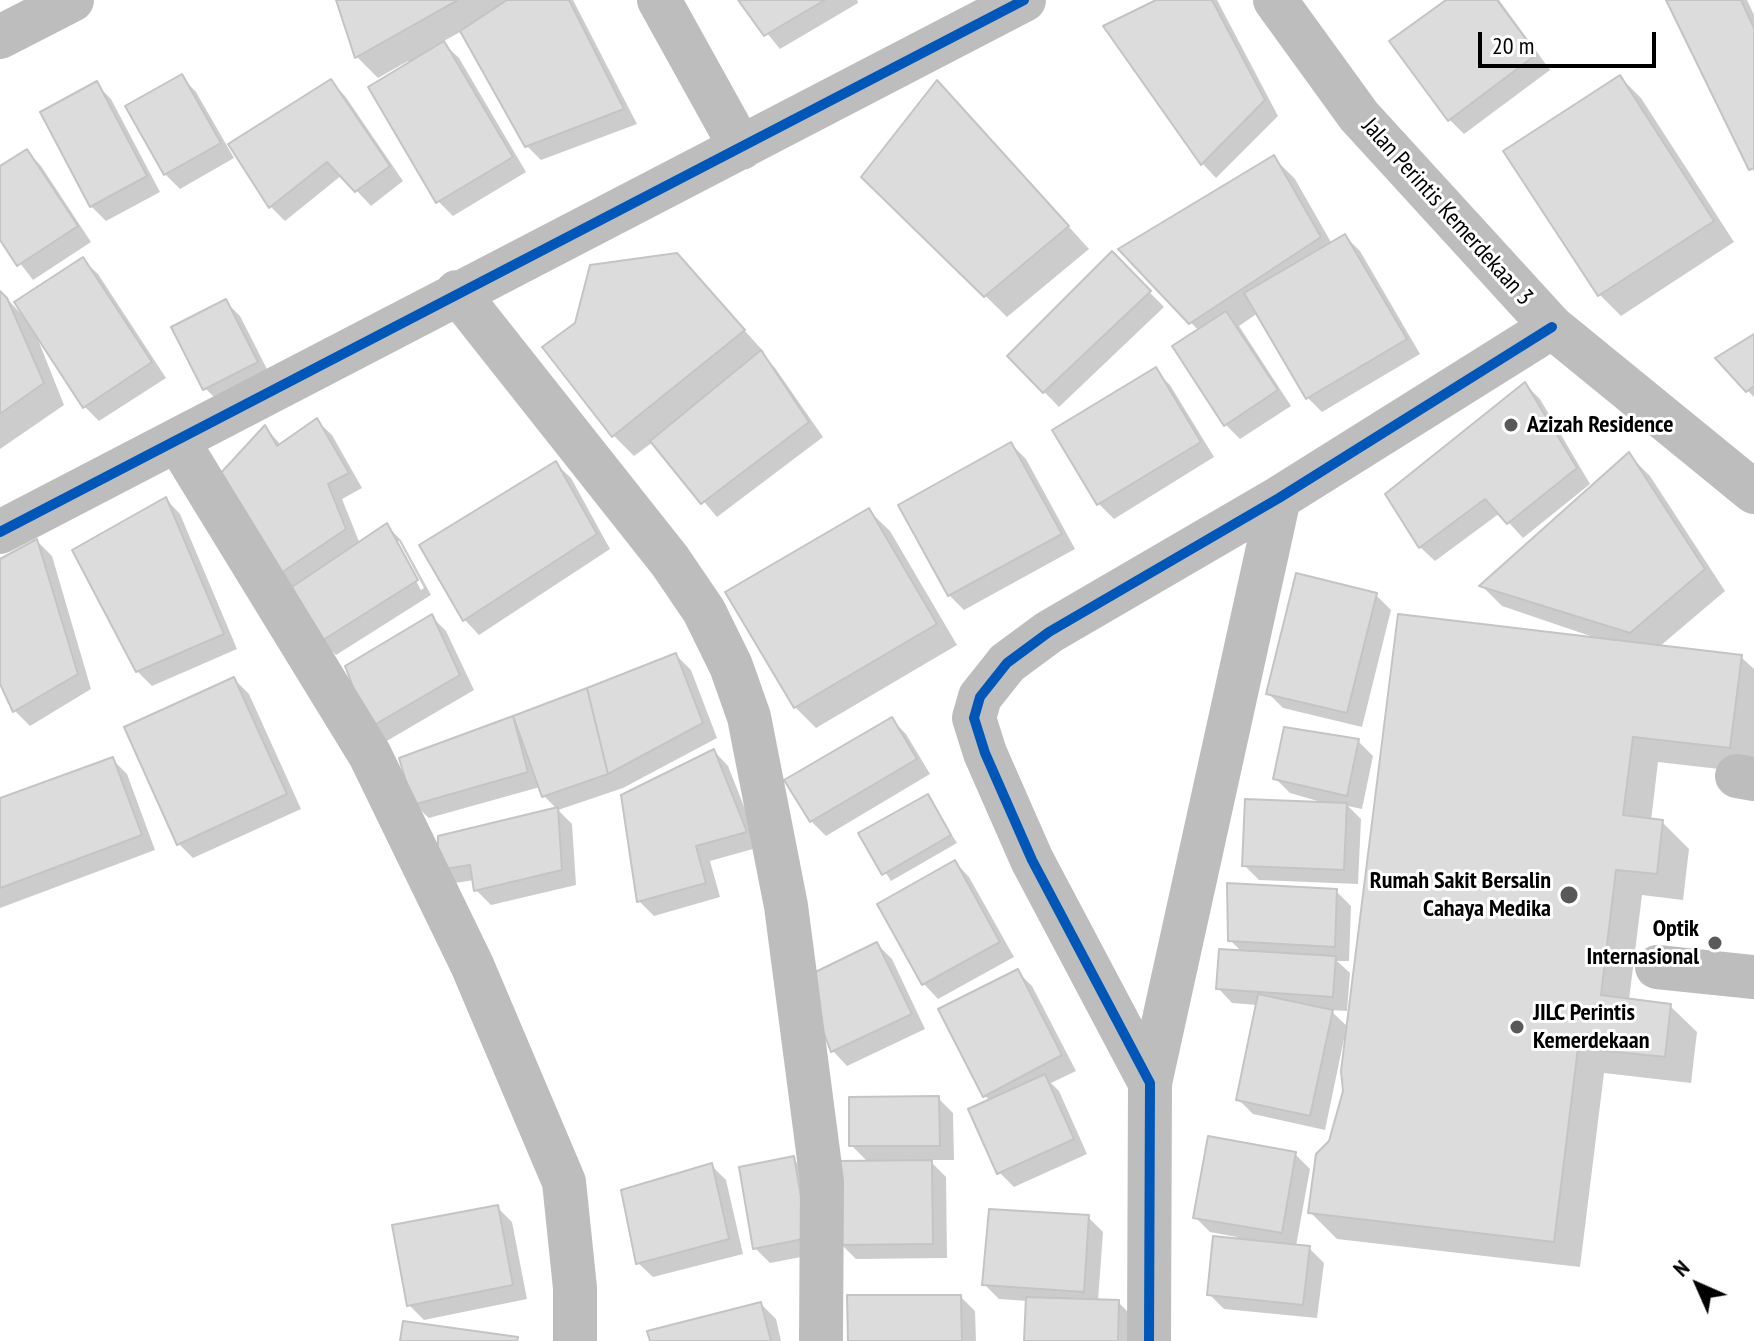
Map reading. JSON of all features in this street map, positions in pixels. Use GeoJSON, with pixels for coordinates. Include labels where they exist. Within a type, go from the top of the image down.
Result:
{"type":"FeatureCollection","features":[{"type":"Feature","properties":{"kind":"street"},"geometry":{"type":"LineString","coordinates":[[0,37],[72,0]]}},
{"type":"Feature","properties":{"kind":"street"},"geometry":{"type":"LineString","coordinates":[[659,0],[741,148]]}},
{"type":"Feature","properties":{"kind":"street"},"geometry":{"type":"LineString","coordinates":[[0,532],[1024,0]]}},
{"type":"Feature","properties":{"kind":"street","name":"Jalan Perintis Kemerdekaan 3"},"geometry":{"type":"LineString","coordinates":[[1275,0],[1359,116],[1552,327],[1754,492]]}},
{"type":"Feature","properties":{"kind":"street"},"geometry":{"type":"LineString","coordinates":[[457,292],[670,561],[704,611],[731,666],[749,717],[786,906],[822,1182],[821,1341]]}},
{"type":"Feature","properties":{"kind":"street"},"geometry":{"type":"LineString","coordinates":[[1150,1083],[1032,860],[985,753],[974,718],[980,697],[992,678],[1049,632],[1279,498],[1552,327]]}},
{"type":"Feature","properties":{"kind":"street"},"geometry":{"type":"LineString","coordinates":[[177,440],[370,755],[472,965],[564,1182],[575,1288],[575,1341]]}},
{"type":"Feature","properties":{"kind":"street"},"geometry":{"type":"LineString","coordinates":[[1149,1341],[1150,1083],[1279,498]]}},
{"type":"Feature","properties":{"kind":"street"},"geometry":{"type":"LineString","coordinates":[[1657,967],[1754,977]]}},
{"type":"Feature","properties":{"kind":"building"},"geometry":{"type":"Polygon","coordinates":[[[336,0],[458,0],[355,58],[336,0]]]}},
{"type":"Feature","properties":{"kind":"building"},"geometry":{"type":"Polygon","coordinates":[[[507,0],[569,0],[624,109],[525,147],[460,31],[507,0]]]}},
{"type":"Feature","properties":{"kind":"building"},"geometry":{"type":"Polygon","coordinates":[[[738,0],[825,0],[764,36],[738,0]]]}},
{"type":"Feature","properties":{"kind":"building"},"geometry":{"type":"Polygon","coordinates":[[[1156,0],[1212,0],[1265,100],[1201,165],[1103,26],[1156,0]]]}},
{"type":"Feature","properties":{"kind":"building"},"geometry":{"type":"Polygon","coordinates":[[[1446,0],[1497,0],[1537,54],[1448,121],[1389,41],[1446,0]]]}},
{"type":"Feature","properties":{"kind":"building"},"geometry":{"type":"Polygon","coordinates":[[[1666,0],[1741,0],[1754,28],[1754,168],[1749,170],[1666,0]]]}},
{"type":"Feature","properties":{"kind":"building"},"geometry":{"type":"Polygon","coordinates":[[[444,41],[513,157],[436,203],[368,87],[444,41]]]}},
{"type":"Feature","properties":{"kind":"building"},"geometry":{"type":"Polygon","coordinates":[[[182,74],[221,143],[164,175],[125,106],[182,74]]]}},
{"type":"Feature","properties":{"kind":"building"},"geometry":{"type":"Polygon","coordinates":[[[1620,75],[1714,221],[1598,296],[1503,151],[1620,75]]]}},
{"type":"Feature","properties":{"kind":"building"},"geometry":{"type":"Polygon","coordinates":[[[331,79],[390,166],[355,192],[327,162],[269,208],[228,144],[331,79]]]}},
{"type":"Feature","properties":{"kind":"building"},"geometry":{"type":"Polygon","coordinates":[[[937,80],[1069,226],[984,297],[861,177],[937,80]]]}},
{"type":"Feature","properties":{"kind":"building"},"geometry":{"type":"Polygon","coordinates":[[[97,81],[147,176],[90,207],[40,112],[97,81]]]}},
{"type":"Feature","properties":{"kind":"building"},"geometry":{"type":"Polygon","coordinates":[[[27,149],[78,226],[17,266],[0,240],[0,166],[27,149]]]}},
{"type":"Feature","properties":{"kind":"building"},"geometry":{"type":"Polygon","coordinates":[[[1274,155],[1321,237],[1189,324],[1118,249],[1274,155]]]}},
{"type":"Feature","properties":{"kind":"building"},"geometry":{"type":"Polygon","coordinates":[[[1345,234],[1407,339],[1306,399],[1244,293],[1345,234]]]}},
{"type":"Feature","properties":{"kind":"building"},"geometry":{"type":"Polygon","coordinates":[[[1112,251],[1151,291],[1043,393],[1007,356],[1112,251]]]}},
{"type":"Feature","properties":{"kind":"building"},"geometry":{"type":"Polygon","coordinates":[[[677,253],[745,330],[612,437],[542,347],[575,323],[590,265],[677,253]]]}},
{"type":"Feature","properties":{"kind":"building"},"geometry":{"type":"Polygon","coordinates":[[[83,257],[152,362],[83,408],[14,302],[83,257]]]}},
{"type":"Feature","properties":{"kind":"building"},"geometry":{"type":"Polygon","coordinates":[[[0,291],[7,298],[44,383],[0,414],[0,291]]]}},
{"type":"Feature","properties":{"kind":"building"},"geometry":{"type":"Polygon","coordinates":[[[226,299],[258,362],[203,390],[171,327],[226,299]]]}},
{"type":"Feature","properties":{"kind":"building"},"geometry":{"type":"Polygon","coordinates":[[[1226,311],[1278,390],[1224,426],[1172,346],[1226,311]]]}},
{"type":"Feature","properties":{"kind":"building"},"geometry":{"type":"Polygon","coordinates":[[[1754,334],[1754,386],[1746,392],[1715,358],[1754,334]]]}},
{"type":"Feature","properties":{"kind":"building"},"geometry":{"type":"Polygon","coordinates":[[[761,350],[809,422],[701,504],[650,441],[761,350]]]}},
{"type":"Feature","properties":{"kind":"building"},"geometry":{"type":"Polygon","coordinates":[[[1156,367],[1201,442],[1097,505],[1052,430],[1156,367]]]}},
{"type":"Feature","properties":{"kind":"building","name":"Azizah Residence"},"geometry":{"type":"Polygon","coordinates":[[[1525,382],[1577,468],[1507,524],[1485,499],[1419,548],[1385,494],[1525,382]]]}},
{"type":"Feature","properties":{"kind":"building"},"geometry":{"type":"Polygon","coordinates":[[[317,418],[349,473],[328,484],[346,529],[278,575],[218,476],[265,425],[277,446],[317,418]]]}},
{"type":"Feature","properties":{"kind":"building"},"geometry":{"type":"Polygon","coordinates":[[[1011,442],[1062,534],[948,596],[898,505],[1011,442]]]}},
{"type":"Feature","properties":{"kind":"building"},"geometry":{"type":"Polygon","coordinates":[[[1629,452],[1705,569],[1630,633],[1479,586],[1629,452]]]}},
{"type":"Feature","properties":{"kind":"building"},"geometry":{"type":"Polygon","coordinates":[[[556,461],[597,534],[463,621],[419,545],[556,461]]]}},
{"type":"Feature","properties":{"kind":"building"},"geometry":{"type":"Polygon","coordinates":[[[166,497],[224,634],[136,672],[72,550],[166,497]]]}},
{"type":"Feature","properties":{"kind":"building"},"geometry":{"type":"Polygon","coordinates":[[[869,508],[937,624],[794,708],[725,592],[869,508]]]}},
{"type":"Feature","properties":{"kind":"building"},"geometry":{"type":"Polygon","coordinates":[[[387,523],[418,580],[320,642],[292,587],[387,523]]]}},
{"type":"Feature","properties":{"kind":"building"},"geometry":{"type":"Polygon","coordinates":[[[37,539],[78,674],[13,712],[0,684],[0,559],[37,539]]]}},
{"type":"Feature","properties":{"kind":"building"},"geometry":{"type":"Polygon","coordinates":[[[1296,573],[1377,593],[1347,713],[1266,694],[1296,573]]]}},
{"type":"Feature","properties":{"kind":"building"},"geometry":{"type":"Polygon","coordinates":[[[432,614],[460,675],[369,728],[345,666],[432,614]]]}},
{"type":"Feature","properties":{"kind":"building"},"geometry":{"type":"Polygon","coordinates":[[[1398,614],[1742,655],[1730,748],[1633,737],[1623,815],[1663,820],[1657,874],[1616,870],[1601,995],[1671,1004],[1665,1057],[1578,1048],[1554,1242],[1308,1213],[1316,1154],[1329,1141],[1343,1091],[1341,1071],[1398,614]]]}},
{"type":"Feature","properties":{"kind":"building"},"geometry":{"type":"Polygon","coordinates":[[[676,653],[703,723],[608,774],[587,688],[676,653]]]}},
{"type":"Feature","properties":{"kind":"building"},"geometry":{"type":"Polygon","coordinates":[[[234,677],[287,794],[177,845],[124,727],[234,677]]]}},
{"type":"Feature","properties":{"kind":"building"},"geometry":{"type":"Polygon","coordinates":[[[587,688],[608,774],[542,797],[513,716],[587,688]]]}},
{"type":"Feature","properties":{"kind":"building"},"geometry":{"type":"Polygon","coordinates":[[[513,716],[528,772],[413,805],[399,758],[513,716]]]}},
{"type":"Feature","properties":{"kind":"building"},"geometry":{"type":"Polygon","coordinates":[[[892,717],[917,759],[810,822],[784,780],[892,717]]]}},
{"type":"Feature","properties":{"kind":"building"},"geometry":{"type":"Polygon","coordinates":[[[1284,727],[1359,739],[1347,796],[1273,779],[1284,727]]]}},
{"type":"Feature","properties":{"kind":"building"},"geometry":{"type":"Polygon","coordinates":[[[714,749],[747,832],[696,846],[706,883],[637,902],[621,795],[714,749]]]}},
{"type":"Feature","properties":{"kind":"building"},"geometry":{"type":"Polygon","coordinates":[[[113,757],[142,835],[0,888],[0,798],[113,757]]]}},
{"type":"Feature","properties":{"kind":"building"},"geometry":{"type":"Polygon","coordinates":[[[928,794],[951,835],[882,875],[858,833],[928,794]]]}},
{"type":"Feature","properties":{"kind":"building"},"geometry":{"type":"Polygon","coordinates":[[[1245,799],[1347,803],[1344,870],[1242,866],[1245,799]]]}},
{"type":"Feature","properties":{"kind":"building"},"geometry":{"type":"Polygon","coordinates":[[[558,807],[562,870],[474,891],[470,865],[438,870],[438,836],[558,807]]]}},
{"type":"Feature","properties":{"kind":"building"},"geometry":{"type":"Polygon","coordinates":[[[955,860],[1000,942],[922,985],[877,904],[955,860]]]}},
{"type":"Feature","properties":{"kind":"building"},"geometry":{"type":"Polygon","coordinates":[[[1227,883],[1337,889],[1335,947],[1228,941],[1227,883]]]}},
{"type":"Feature","properties":{"kind":"building"},"geometry":{"type":"Polygon","coordinates":[[[877,942],[912,1014],[831,1052],[803,978],[877,942]]]}},
{"type":"Feature","properties":{"kind":"building"},"geometry":{"type":"Polygon","coordinates":[[[1219,949],[1336,956],[1333,997],[1216,989],[1219,949]]]}},
{"type":"Feature","properties":{"kind":"building"},"geometry":{"type":"Polygon","coordinates":[[[1018,969],[1062,1055],[983,1097],[938,1009],[1018,969]]]}},
{"type":"Feature","properties":{"kind":"building"},"geometry":{"type":"Polygon","coordinates":[[[1258,994],[1333,1010],[1310,1116],[1236,1100],[1258,994]]]}},
{"type":"Feature","properties":{"kind":"building"},"geometry":{"type":"Polygon","coordinates":[[[1045,1074],[1074,1139],[997,1174],[968,1109],[1045,1074]]]}},
{"type":"Feature","properties":{"kind":"building"},"geometry":{"type":"Polygon","coordinates":[[[939,1096],[940,1146],[849,1146],[849,1097],[939,1096]]]}},
{"type":"Feature","properties":{"kind":"building"},"geometry":{"type":"Polygon","coordinates":[[[1208,1136],[1296,1152],[1282,1233],[1193,1218],[1208,1136]]]}},
{"type":"Feature","properties":{"kind":"building"},"geometry":{"type":"Polygon","coordinates":[[[794,1156],[808,1238],[753,1249],[739,1167],[794,1156]]]}},
{"type":"Feature","properties":{"kind":"building"},"geometry":{"type":"Polygon","coordinates":[[[932,1160],[933,1244],[839,1245],[839,1161],[932,1160]]]}},
{"type":"Feature","properties":{"kind":"building"},"geometry":{"type":"Polygon","coordinates":[[[712,1163],[729,1239],[636,1264],[621,1190],[712,1163]]]}},
{"type":"Feature","properties":{"kind":"building"},"geometry":{"type":"Polygon","coordinates":[[[498,1205],[513,1285],[407,1306],[392,1225],[498,1205]]]}},
{"type":"Feature","properties":{"kind":"building"},"geometry":{"type":"Polygon","coordinates":[[[989,1209],[1089,1215],[1084,1292],[982,1285],[989,1209]]]}},
{"type":"Feature","properties":{"kind":"building"},"geometry":{"type":"Polygon","coordinates":[[[1213,1236],[1310,1246],[1303,1305],[1207,1295],[1213,1236]]]}},
{"type":"Feature","properties":{"kind":"building"},"geometry":{"type":"Polygon","coordinates":[[[847,1295],[961,1295],[962,1341],[848,1341],[847,1295]]]}},
{"type":"Feature","properties":{"kind":"building"},"geometry":{"type":"Polygon","coordinates":[[[1026,1297],[1119,1300],[1118,1341],[1024,1341],[1026,1297]]]}},
{"type":"Feature","properties":{"kind":"building"},"geometry":{"type":"Polygon","coordinates":[[[761,1302],[771,1341],[650,1341],[647,1331],[761,1302]]]}},
{"type":"Feature","properties":{"kind":"building"},"geometry":{"type":"Polygon","coordinates":[[[403,1321],[518,1337],[517,1341],[400,1341],[403,1321]]]}},
{"type":"Feature","properties":{"kind":"cycle path"},"geometry":{"type":"LineString","coordinates":[[0,532],[1024,0]]}},
{"type":"Feature","properties":{"kind":"cycle path"},"geometry":{"type":"LineString","coordinates":[[1149,1341],[1150,1083],[1032,860],[985,753],[974,718],[980,697],[1007,663],[1049,632],[1279,498],[1552,327]]}},
{"type":"Feature","properties":{"kind":"place","name":"Azizah Residence"},"geometry":{"type":"Point","coordinates":[1511,425]}},
{"type":"Feature","properties":{"kind":"place","name":"Rumah Sakit Bersalin Cahaya Medika"},"geometry":{"type":"Point","coordinates":[1569,895]}},
{"type":"Feature","properties":{"kind":"place","name":"Optik Internasional"},"geometry":{"type":"Point","coordinates":[1715,943]}},
{"type":"Feature","properties":{"kind":"place","name":"JILC Perintis Kemerdekaan"},"geometry":{"type":"Point","coordinates":[1517,1027]}}]}
